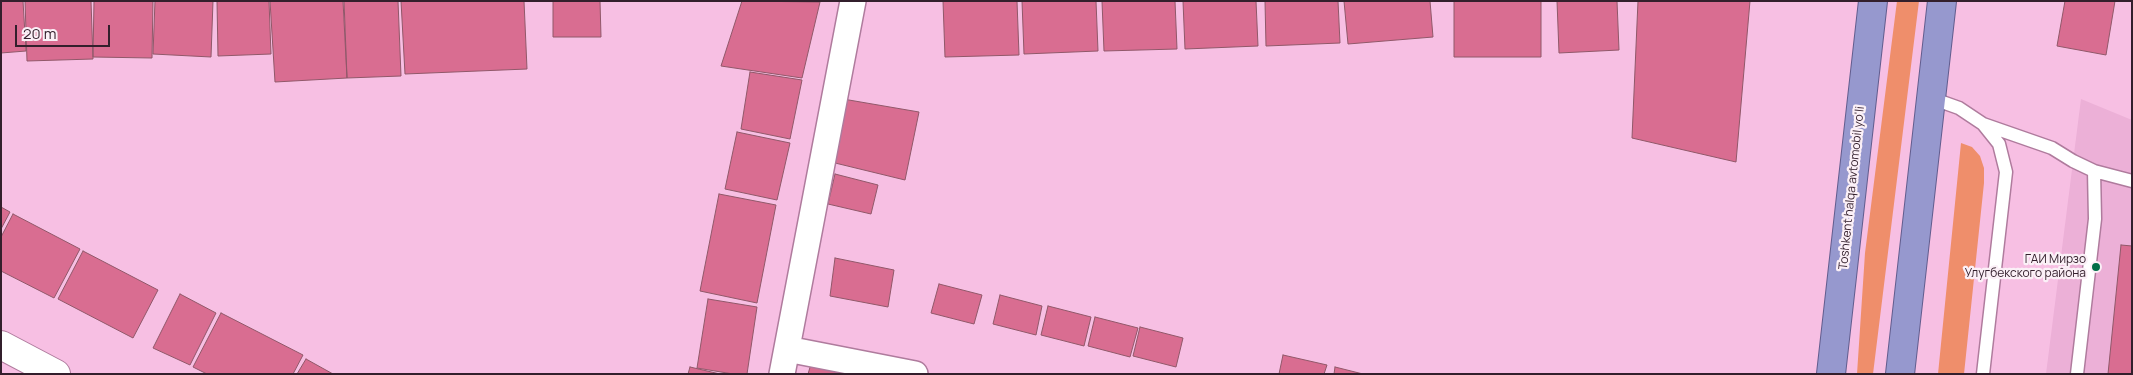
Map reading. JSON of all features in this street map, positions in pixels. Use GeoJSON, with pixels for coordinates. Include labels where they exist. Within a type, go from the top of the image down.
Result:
{"type":"FeatureCollection","features":[{"type":"Feature","properties":{"kind":"highway","name":"Toshkent halqa avtomobil yo'li"},"geometry":{"type":"LineString","coordinates":[[1831,374],[1873,1]]}},
{"type":"Feature","properties":{"kind":"highway"},"geometry":{"type":"LineString","coordinates":[[1900,374],[1942,1]]}},
{"type":"Feature","properties":{"kind":"street"},"geometry":{"type":"LineString","coordinates":[[782,374],[853,1]]}},
{"type":"Feature","properties":{"kind":"street"},"geometry":{"type":"LineString","coordinates":[[1,345],[56,374]]}},
{"type":"Feature","properties":{"kind":"street"},"geometry":{"type":"LineString","coordinates":[[787,349],[915,374]]}},
{"type":"Feature","properties":{"kind":"lane"},"geometry":{"type":"LineString","coordinates":[[1931,98],[1959,108],[1983,124],[2052,148],[2094,171],[2132,180]]}},
{"type":"Feature","properties":{"kind":"lane"},"geometry":{"type":"LineString","coordinates":[[1983,124],[1999,144],[2006,172],[1983,374]]}},
{"type":"Feature","properties":{"kind":"lane"},"geometry":{"type":"LineString","coordinates":[[2077,374],[2095,219],[2094,171]]}},
{"type":"Feature","properties":{"kind":"shaded area"},"geometry":{"type":"Polygon","coordinates":[[[1897,1],[1919,1],[1873,374],[1857,374],[1865,253],[1897,1]]]}},
{"type":"Feature","properties":{"kind":"shaded area","name":"ГАИ Мирзо Улугбекского района"},"geometry":{"type":"Polygon","coordinates":[[[2081,99],[2132,120],[2132,374],[2046,374],[2081,99]]]}},
{"type":"Feature","properties":{"kind":"shaded area"},"geometry":{"type":"Polygon","coordinates":[[[1961,143],[1972,147],[1980,156],[1984,168],[1984,183],[1964,374],[1938,374],[1961,143]]]}},
{"type":"Feature","properties":{"kind":"building"},"geometry":{"type":"Polygon","coordinates":[[[1,1],[23,1],[26,51],[1,53],[1,1]]]}},
{"type":"Feature","properties":{"kind":"building"},"geometry":{"type":"Polygon","coordinates":[[[25,1],[91,1],[93,59],[27,61],[25,1]]]}},
{"type":"Feature","properties":{"kind":"building"},"geometry":{"type":"Polygon","coordinates":[[[94,1],[153,1],[152,58],[93,57],[94,1]]]}},
{"type":"Feature","properties":{"kind":"building"},"geometry":{"type":"Polygon","coordinates":[[[155,1],[213,1],[211,57],[153,54],[155,1]]]}},
{"type":"Feature","properties":{"kind":"building"},"geometry":{"type":"Polygon","coordinates":[[[217,1],[269,1],[271,54],[218,56],[217,1]]]}},
{"type":"Feature","properties":{"kind":"building"},"geometry":{"type":"Polygon","coordinates":[[[270,1],[343,1],[347,78],[275,82],[270,1]]]}},
{"type":"Feature","properties":{"kind":"building"},"geometry":{"type":"Polygon","coordinates":[[[344,1],[398,1],[401,76],[347,78],[344,1]]]}},
{"type":"Feature","properties":{"kind":"building"},"geometry":{"type":"Polygon","coordinates":[[[401,1],[524,1],[527,69],[405,74],[401,1]]]}},
{"type":"Feature","properties":{"kind":"building"},"geometry":{"type":"Polygon","coordinates":[[[553,1],[600,1],[601,37],[553,37],[553,1]]]}},
{"type":"Feature","properties":{"kind":"building"},"geometry":{"type":"Polygon","coordinates":[[[742,1],[820,2],[802,78],[721,66],[742,1]]]}},
{"type":"Feature","properties":{"kind":"building"},"geometry":{"type":"Polygon","coordinates":[[[943,1],[1017,1],[1019,55],[945,57],[943,1]]]}},
{"type":"Feature","properties":{"kind":"building"},"geometry":{"type":"Polygon","coordinates":[[[1022,1],[1096,1],[1098,51],[1024,54],[1022,1]]]}},
{"type":"Feature","properties":{"kind":"building"},"geometry":{"type":"Polygon","coordinates":[[[1102,1],[1175,1],[1177,49],[1104,51],[1102,1]]]}},
{"type":"Feature","properties":{"kind":"building"},"geometry":{"type":"Polygon","coordinates":[[[1183,1],[1256,1],[1258,46],[1185,49],[1183,1]]]}},
{"type":"Feature","properties":{"kind":"building"},"geometry":{"type":"Polygon","coordinates":[[[1265,1],[1338,1],[1340,43],[1266,46],[1265,1]]]}},
{"type":"Feature","properties":{"kind":"building"},"geometry":{"type":"Polygon","coordinates":[[[1344,1],[1430,1],[1433,37],[1348,44],[1344,1]]]}},
{"type":"Feature","properties":{"kind":"building"},"geometry":{"type":"Polygon","coordinates":[[[1454,1],[1541,1],[1541,57],[1454,57],[1454,1]]]}},
{"type":"Feature","properties":{"kind":"building"},"geometry":{"type":"Polygon","coordinates":[[[1557,1],[1617,1],[1619,50],[1559,53],[1557,1]]]}},
{"type":"Feature","properties":{"kind":"building"},"geometry":{"type":"Polygon","coordinates":[[[1638,1],[1750,1],[1736,162],[1632,138],[1638,1]]]}},
{"type":"Feature","properties":{"kind":"building"},"geometry":{"type":"Polygon","coordinates":[[[2065,1],[2115,1],[2106,55],[2057,46],[2065,1]]]}},
{"type":"Feature","properties":{"kind":"building"},"geometry":{"type":"Polygon","coordinates":[[[750,72],[802,80],[790,139],[741,129],[750,72]]]}},
{"type":"Feature","properties":{"kind":"building"},"geometry":{"type":"Polygon","coordinates":[[[843,99],[919,112],[905,180],[831,162],[843,99]]]}},
{"type":"Feature","properties":{"kind":"building"},"geometry":{"type":"Polygon","coordinates":[[[737,132],[790,143],[777,200],[725,189],[737,132]]]}},
{"type":"Feature","properties":{"kind":"building"},"geometry":{"type":"Polygon","coordinates":[[[835,174],[878,185],[871,214],[828,204],[835,174]]]}},
{"type":"Feature","properties":{"kind":"building"},"geometry":{"type":"Polygon","coordinates":[[[719,194],[776,205],[757,303],[700,291],[719,194]]]}},
{"type":"Feature","properties":{"kind":"building"},"geometry":{"type":"Polygon","coordinates":[[[1,207],[10,212],[1,229],[1,207]]]}},
{"type":"Feature","properties":{"kind":"building"},"geometry":{"type":"Polygon","coordinates":[[[13,214],[80,249],[54,298],[1,271],[1,237],[13,214]]]}},
{"type":"Feature","properties":{"kind":"building"},"geometry":{"type":"Polygon","coordinates":[[[2121,245],[2132,246],[2132,374],[2108,374],[2121,245]]]}},
{"type":"Feature","properties":{"kind":"building"},"geometry":{"type":"Polygon","coordinates":[[[83,251],[158,290],[133,338],[58,299],[83,251]]]}},
{"type":"Feature","properties":{"kind":"building"},"geometry":{"type":"Polygon","coordinates":[[[835,258],[894,270],[888,307],[830,296],[835,258]]]}},
{"type":"Feature","properties":{"kind":"building"},"geometry":{"type":"Polygon","coordinates":[[[939,284],[982,295],[974,324],[931,313],[939,284]]]}},
{"type":"Feature","properties":{"kind":"building"},"geometry":{"type":"Polygon","coordinates":[[[180,294],[216,313],[190,365],[153,348],[180,294]]]}},
{"type":"Feature","properties":{"kind":"building"},"geometry":{"type":"Polygon","coordinates":[[[1000,295],[1042,306],[1036,335],[993,324],[1000,295]]]}},
{"type":"Feature","properties":{"kind":"building"},"geometry":{"type":"Polygon","coordinates":[[[708,299],[757,307],[747,374],[733,374],[697,368],[708,299]]]}},
{"type":"Feature","properties":{"kind":"building"},"geometry":{"type":"Polygon","coordinates":[[[1048,306],[1091,317],[1084,346],[1041,335],[1048,306]]]}},
{"type":"Feature","properties":{"kind":"building"},"geometry":{"type":"Polygon","coordinates":[[[221,313],[303,355],[293,374],[207,374],[193,367],[221,313]]]}},
{"type":"Feature","properties":{"kind":"building"},"geometry":{"type":"Polygon","coordinates":[[[1095,317],[1138,328],[1130,357],[1088,346],[1095,317]]]}},
{"type":"Feature","properties":{"kind":"building"},"geometry":{"type":"Polygon","coordinates":[[[1140,327],[1183,338],[1176,367],[1133,356],[1140,327]]]}},
{"type":"Feature","properties":{"kind":"building"},"geometry":{"type":"Polygon","coordinates":[[[1283,355],[1327,365],[1324,374],[1279,374],[1283,355]]]}},
{"type":"Feature","properties":{"kind":"building"},"geometry":{"type":"Polygon","coordinates":[[[306,359],[333,374],[297,374],[306,359]]]}},
{"type":"Feature","properties":{"kind":"building"},"geometry":{"type":"Polygon","coordinates":[[[811,364],[850,374],[808,374],[811,364]]]}},
{"type":"Feature","properties":{"kind":"building"},"geometry":{"type":"Polygon","coordinates":[[[690,367],[720,374],[688,374],[690,367]]]}},
{"type":"Feature","properties":{"kind":"building"},"geometry":{"type":"Polygon","coordinates":[[[1335,367],[1363,374],[1334,374],[1335,367]]]}},
{"type":"Feature","properties":{"kind":"place","name":"ГАИ Мирзо Улугбекского района"},"geometry":{"type":"Point","coordinates":[2096,267]}}]}
